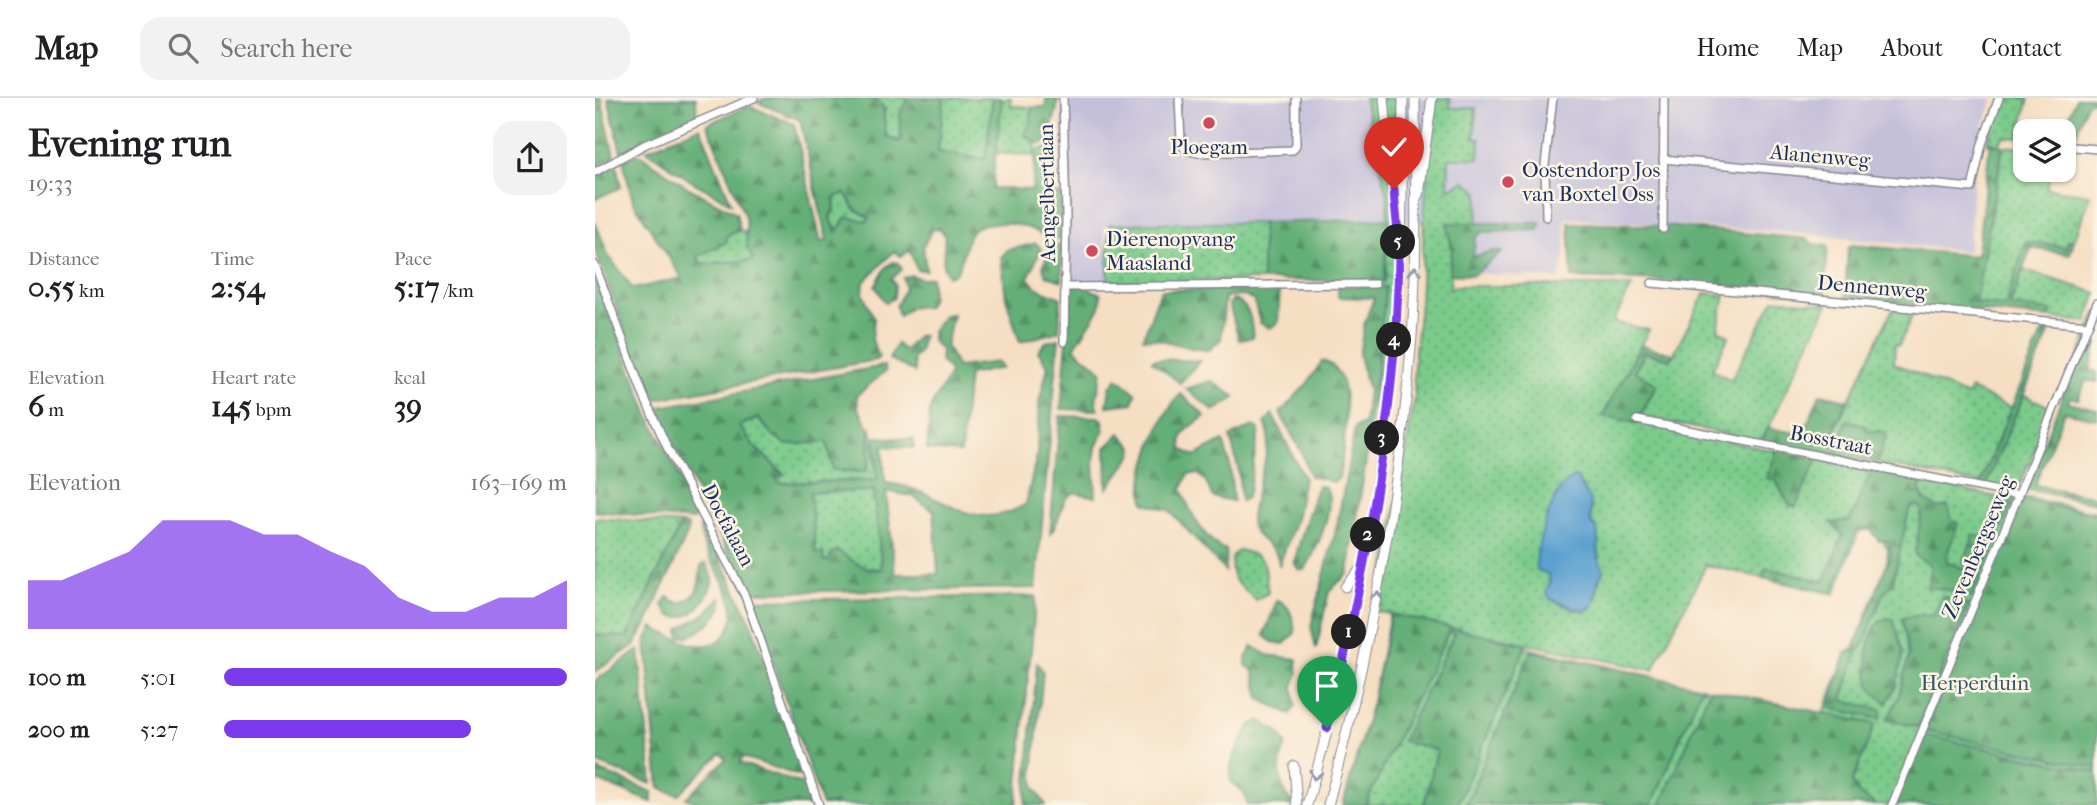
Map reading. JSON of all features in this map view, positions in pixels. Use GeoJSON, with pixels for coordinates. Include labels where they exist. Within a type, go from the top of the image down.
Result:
{"type":"FeatureCollection","features":[{"type":"Feature","properties":{"kind":"main road"},"geometry":{"type":"LineString","coordinates":[[1384,98],[1400,255]]}},
{"type":"Feature","properties":{"kind":"main road"},"geometry":{"type":"LineString","coordinates":[[1307,805],[1335,697],[1363,565],[1393,355],[1400,255],[1403,98]]}},
{"type":"Feature","properties":{"kind":"main road"},"geometry":{"type":"LineString","coordinates":[[1328,805],[1366,653],[1397,477],[1412,334],[1416,207],[1415,98]]}},
{"type":"Feature","properties":{"kind":"main road"},"geometry":{"type":"LineString","coordinates":[[1416,207],[1427,154],[1432,98]]}},
{"type":"Feature","properties":{"kind":"main road"},"geometry":{"type":"LineString","coordinates":[[1345,587],[1363,565]]}},
{"type":"Feature","properties":{"kind":"main road"},"geometry":{"type":"LineString","coordinates":[[1294,766],[1297,805]]}},
{"type":"Feature","properties":{"kind":"street"},"geometry":{"type":"LineString","coordinates":[[595,172],[644,145],[754,98]]}},
{"type":"Feature","properties":{"kind":"street","name":"Aengelbertlaan"},"geometry":{"type":"LineString","coordinates":[[1063,98],[1064,342]]}},
{"type":"Feature","properties":{"kind":"street"},"geometry":{"type":"LineString","coordinates":[[1179,98],[1181,142],[1190,152],[1210,153],[1293,150],[1296,145],[1296,98]]}},
{"type":"Feature","properties":{"kind":"street"},"geometry":{"type":"LineString","coordinates":[[1546,217],[1545,165],[1553,98]]}},
{"type":"Feature","properties":{"kind":"street"},"geometry":{"type":"LineString","coordinates":[[1663,229],[1664,98]]}},
{"type":"Feature","properties":{"kind":"street","name":"Alanenweg"},"geometry":{"type":"LineString","coordinates":[[1663,159],[1972,188],[1982,144],[1999,98]]}},
{"type":"Feature","properties":{"kind":"street"},"geometry":{"type":"LineString","coordinates":[[2076,147],[2097,149]]}},
{"type":"Feature","properties":{"kind":"street","name":"Docfalaan"},"geometry":{"type":"LineString","coordinates":[[595,265],[643,394],[667,447],[745,596],[819,805]]}},
{"type":"Feature","properties":{"kind":"street","name":"Aengelbertlaan"},"geometry":{"type":"LineString","coordinates":[[1065,287],[1375,284]]}},
{"type":"Feature","properties":{"kind":"street","name":"Dennenweg"},"geometry":{"type":"LineString","coordinates":[[1652,284],[2088,325]]}},
{"type":"Feature","properties":{"kind":"street","name":"Zevenbergseweg"},"geometry":{"type":"LineString","coordinates":[[1892,805],[2097,303]]}},
{"type":"Feature","properties":{"kind":"street","name":"Bosstraat"},"geometry":{"type":"LineString","coordinates":[[1637,420],[2019,495]]}},
{"type":"Feature","properties":{"kind":"shaded area"},"geometry":{"type":"Polygon","coordinates":[[[1061,98],[1993,98],[1975,151],[1969,251],[1773,231],[1565,218],[1565,256],[1559,279],[1443,271],[1449,223],[1103,226],[1110,284],[1065,284],[1061,98]]]}},
{"type":"Feature","properties":{"kind":"green space"},"geometry":{"type":"Polygon","coordinates":[[[595,98],[601,98],[614,156],[595,168],[595,98]]]}},
{"type":"Feature","properties":{"kind":"green space"},"geometry":{"type":"Polygon","coordinates":[[[608,98],[696,98],[697,118],[621,152],[608,98]]]}},
{"type":"Feature","properties":{"kind":"green space"},"geometry":{"type":"Polygon","coordinates":[[[766,98],[871,98],[883,106],[886,136],[898,142],[902,139],[900,114],[909,98],[944,98],[938,152],[985,159],[993,98],[1002,98],[992,188],[1032,190],[1036,150],[1049,148],[1047,191],[1061,195],[1062,240],[1021,226],[998,223],[982,225],[972,231],[967,240],[956,273],[948,276],[943,265],[945,235],[939,228],[932,230],[923,246],[926,270],[917,270],[910,251],[901,256],[894,251],[864,282],[863,294],[874,318],[872,340],[879,357],[876,360],[651,400],[595,250],[595,221],[608,255],[633,289],[682,278],[633,201],[623,161],[638,153],[687,187],[736,213],[740,230],[726,236],[727,242],[698,256],[701,264],[753,260],[747,245],[746,219],[707,124],[749,106],[794,124],[821,242],[827,240],[800,120],[757,102],[766,98]],[[845,193],[834,198],[835,209],[830,217],[836,232],[847,217],[867,221],[870,218],[855,209],[845,193]]]}},
{"type":"Feature","properties":{"kind":"green space"},"geometry":{"type":"Polygon","coordinates":[[[871,98],[909,98],[900,114],[901,141],[888,138],[883,123],[885,109],[871,98]]]}},
{"type":"Feature","properties":{"kind":"green space"},"geometry":{"type":"Polygon","coordinates":[[[944,98],[993,98],[986,159],[937,153],[944,98]]]}},
{"type":"Feature","properties":{"kind":"green space"},"geometry":{"type":"Polygon","coordinates":[[[1002,98],[1011,98],[1011,106],[1032,107],[1031,124],[1024,134],[1036,143],[1035,156],[996,153],[1002,98]]]}},
{"type":"Feature","properties":{"kind":"green space"},"geometry":{"type":"Polygon","coordinates":[[[1046,98],[1058,98],[1058,104],[1050,141],[1040,144],[1024,134],[1031,124],[1032,107],[1046,107],[1046,98]]]}},
{"type":"Feature","properties":{"kind":"green space"},"geometry":{"type":"Polygon","coordinates":[[[1364,98],[1396,98],[1396,238],[1392,311],[1388,347],[1383,355],[1373,405],[1380,347],[1377,281],[1386,277],[1388,198],[1364,98]]]}},
{"type":"Feature","properties":{"kind":"green space","name":"Herperduin"},"geometry":{"type":"Polygon","coordinates":[[[1435,98],[1450,98],[1450,108],[1476,108],[1474,138],[1480,139],[1479,158],[1449,158],[1448,189],[1466,181],[1479,193],[1477,224],[1447,224],[1452,249],[1450,289],[1455,286],[1632,286],[1613,322],[1649,330],[1603,415],[2020,502],[2022,497],[2097,512],[2097,805],[1344,805],[1367,727],[1390,614],[1378,612],[1415,397],[1414,361],[1435,98]],[[1576,477],[1555,498],[1536,564],[1548,574],[1550,599],[1574,610],[1590,609],[1596,599],[1602,565],[1599,561],[1597,529],[1591,523],[1590,500],[1576,477]],[[1876,529],[1859,531],[1835,594],[1706,565],[1653,670],[1396,616],[1402,620],[1823,715],[1847,652],[1858,646],[1887,562],[1888,549],[1876,529]]]}},
{"type":"Feature","properties":{"kind":"green space"},"geometry":{"type":"Polygon","coordinates":[[[2005,98],[2029,98],[2024,119],[2013,119],[2013,138],[2003,137],[1999,146],[1986,143],[2005,98]]]}},
{"type":"Feature","properties":{"kind":"green space"},"geometry":{"type":"Polygon","coordinates":[[[2076,98],[2097,98],[2087,102],[2076,134],[2076,119],[2068,119],[2076,98]]]}},
{"type":"Feature","properties":{"kind":"green space"},"geometry":{"type":"Polygon","coordinates":[[[700,127],[731,203],[691,181],[646,150],[700,127]]]}},
{"type":"Feature","properties":{"kind":"green space"},"geometry":{"type":"Polygon","coordinates":[[[1990,142],[2003,146],[1975,303],[2005,306],[2026,242],[2066,247],[2068,240],[2074,241],[2070,254],[2031,248],[2010,306],[2051,311],[2049,318],[1845,298],[1848,249],[1852,245],[1977,256],[1990,142]]]}},
{"type":"Feature","properties":{"kind":"green space"},"geometry":{"type":"Polygon","coordinates":[[[2003,146],[2013,147],[2013,182],[2048,182],[2046,188],[2090,195],[2074,241],[2068,240],[2066,247],[2026,242],[2005,306],[1975,303],[2003,146]]]}},
{"type":"Feature","properties":{"kind":"green space"},"geometry":{"type":"Polygon","coordinates":[[[616,164],[621,187],[595,199],[595,177],[616,164]]]}},
{"type":"Feature","properties":{"kind":"green space"},"geometry":{"type":"Polygon","coordinates":[[[845,193],[855,209],[870,218],[867,221],[845,218],[837,232],[830,217],[835,206],[834,198],[845,193]]]}},
{"type":"Feature","properties":{"kind":"green space"},"geometry":{"type":"Polygon","coordinates":[[[1388,219],[1384,281],[1262,280],[1262,223],[1388,219]]]}},
{"type":"Feature","properties":{"kind":"green space"},"geometry":{"type":"Polygon","coordinates":[[[1262,223],[1262,280],[1108,282],[1109,225],[1262,223]]]}},
{"type":"Feature","properties":{"kind":"green space"},"geometry":{"type":"Polygon","coordinates":[[[1447,223],[1541,223],[1539,230],[1482,232],[1475,238],[1473,257],[1492,251],[1502,252],[1473,275],[1449,274],[1452,249],[1447,223]]]}},
{"type":"Feature","properties":{"kind":"green space"},"geometry":{"type":"Polygon","coordinates":[[[1569,223],[1666,226],[1807,239],[1813,244],[1828,246],[1824,296],[1671,281],[1572,278],[1569,223]]]}},
{"type":"Feature","properties":{"kind":"green space"},"geometry":{"type":"Polygon","coordinates":[[[740,230],[749,234],[747,245],[754,260],[700,264],[698,255],[727,241],[726,236],[740,230]]]}},
{"type":"Feature","properties":{"kind":"green space"},"geometry":{"type":"Polygon","coordinates":[[[1036,243],[1041,249],[1028,278],[1037,288],[1061,298],[1059,331],[1020,342],[1006,298],[1001,257],[1008,250],[1036,243]]]}},
{"type":"Feature","properties":{"kind":"green space"},"geometry":{"type":"Polygon","coordinates":[[[1062,245],[1062,281],[1046,275],[1043,267],[1050,246],[1062,245]]]}},
{"type":"Feature","properties":{"kind":"green space"},"geometry":{"type":"Polygon","coordinates":[[[893,262],[898,263],[902,269],[891,279],[895,284],[894,298],[886,303],[875,286],[886,267],[893,262]]]}},
{"type":"Feature","properties":{"kind":"green space"},"geometry":{"type":"Polygon","coordinates":[[[2023,270],[2097,293],[2086,322],[2049,318],[2051,313],[2010,307],[2023,270]]]}},
{"type":"Feature","properties":{"kind":"green space"},"geometry":{"type":"Polygon","coordinates":[[[595,274],[649,416],[694,505],[697,516],[693,520],[595,511],[595,274]]]}},
{"type":"Feature","properties":{"kind":"green space"},"geometry":{"type":"Polygon","coordinates":[[[911,275],[921,279],[931,277],[932,297],[926,307],[910,307],[899,316],[896,306],[905,288],[903,278],[911,275]]]}},
{"type":"Feature","properties":{"kind":"green space"},"geometry":{"type":"Polygon","coordinates":[[[1072,285],[1084,286],[1101,294],[1100,308],[1074,348],[1102,371],[1096,400],[1099,410],[1061,409],[1072,285]]]}},
{"type":"Feature","properties":{"kind":"green space"},"geometry":{"type":"Polygon","coordinates":[[[1338,286],[1386,287],[1366,460],[1348,574],[1329,591],[1316,649],[1311,626],[1337,525],[1355,428],[1364,424],[1368,391],[1359,355],[1365,321],[1374,298],[1338,297],[1338,286]]]}},
{"type":"Feature","properties":{"kind":"green space"},"geometry":{"type":"Polygon","coordinates":[[[1280,288],[1278,323],[1270,328],[1260,323],[1254,301],[1245,296],[1225,297],[1221,339],[1209,350],[1143,338],[1161,290],[1280,288]]]}},
{"type":"Feature","properties":{"kind":"green space"},"geometry":{"type":"Polygon","coordinates":[[[1705,293],[1725,295],[1718,330],[1729,336],[1712,370],[1731,380],[1774,299],[1828,304],[1762,441],[1640,417],[1657,385],[1635,372],[1645,352],[1671,359],[1705,293]]]}},
{"type":"Feature","properties":{"kind":"green space"},"geometry":{"type":"Polygon","coordinates":[[[1233,300],[1247,309],[1253,337],[1239,340],[1229,304],[1233,300]]]}},
{"type":"Feature","properties":{"kind":"green space"},"geometry":{"type":"Polygon","coordinates":[[[1892,310],[1914,312],[1899,345],[1895,344],[1894,363],[1967,396],[1971,389],[2011,408],[1980,484],[1877,463],[1886,433],[1866,430],[1867,427],[1847,420],[1871,443],[1868,452],[1828,444],[1892,310]]]}},
{"type":"Feature","properties":{"kind":"green space"},"geometry":{"type":"Polygon","coordinates":[[[2097,311],[2097,337],[2092,340],[2097,343],[2090,370],[2097,372],[2097,383],[2086,380],[2078,399],[2070,397],[2068,402],[2097,409],[2097,419],[2064,412],[2035,485],[2097,497],[2097,503],[2025,489],[2097,311]]]}},
{"type":"Feature","properties":{"kind":"green space"},"geometry":{"type":"Polygon","coordinates":[[[953,314],[946,346],[957,367],[998,362],[1002,368],[968,375],[961,453],[927,450],[930,408],[949,376],[949,370],[940,361],[941,349],[932,341],[932,332],[944,315],[953,314]]]}},
{"type":"Feature","properties":{"kind":"green space"},"geometry":{"type":"Polygon","coordinates":[[[2045,326],[2052,326],[1986,485],[1980,484],[2045,326]]]}},
{"type":"Feature","properties":{"kind":"green space"},"geometry":{"type":"Polygon","coordinates":[[[923,335],[919,352],[913,359],[915,372],[889,359],[897,344],[904,351],[918,336],[923,335]]]}},
{"type":"Feature","properties":{"kind":"green space"},"geometry":{"type":"Polygon","coordinates":[[[1059,339],[1036,588],[748,592],[655,408],[884,366],[886,371],[857,395],[858,408],[870,429],[869,461],[865,472],[834,470],[827,442],[787,445],[774,436],[758,418],[739,426],[754,446],[784,475],[776,478],[779,483],[877,480],[875,437],[914,439],[914,448],[883,446],[885,483],[922,492],[971,514],[988,516],[1006,513],[1026,504],[1037,455],[1039,403],[1048,366],[1038,351],[1046,342],[1059,339]],[[873,491],[810,492],[816,553],[823,553],[824,561],[829,561],[832,553],[838,551],[864,567],[882,569],[873,491]],[[886,491],[895,574],[938,574],[934,511],[912,496],[886,491]]]}},
{"type":"Feature","properties":{"kind":"green space"},"geometry":{"type":"Polygon","coordinates":[[[1641,345],[1673,354],[1670,359],[1645,352],[1635,371],[1657,385],[1636,423],[1603,416],[1641,345]]]}},
{"type":"Feature","properties":{"kind":"green space"},"geometry":{"type":"Polygon","coordinates":[[[1152,361],[1200,361],[1180,383],[1152,361]]]}},
{"type":"Feature","properties":{"kind":"green space"},"geometry":{"type":"Polygon","coordinates":[[[1322,361],[1334,367],[1341,379],[1345,395],[1343,450],[1339,478],[1334,482],[1310,476],[1301,451],[1280,413],[1307,384],[1322,361]]]}},
{"type":"Feature","properties":{"kind":"green space"},"geometry":{"type":"Polygon","coordinates":[[[1117,378],[1136,393],[1133,403],[1107,406],[1110,387],[1117,378]]]}},
{"type":"Feature","properties":{"kind":"green space"},"geometry":{"type":"Polygon","coordinates":[[[1211,381],[1236,397],[1214,411],[1186,389],[1211,381]]]}},
{"type":"Feature","properties":{"kind":"green space"},"geometry":{"type":"Polygon","coordinates":[[[1181,394],[1205,416],[1184,434],[1181,444],[1183,450],[1195,456],[1223,441],[1230,465],[1233,501],[1213,497],[1205,480],[1198,474],[1188,474],[1182,489],[1188,506],[1204,533],[1226,550],[1225,571],[1169,510],[1145,503],[1144,477],[1152,445],[1166,415],[1181,394]]]}},
{"type":"Feature","properties":{"kind":"green space"},"geometry":{"type":"Polygon","coordinates":[[[1820,394],[1847,400],[1828,444],[1868,451],[1870,443],[1842,433],[1847,420],[1867,427],[1867,430],[1887,433],[1877,463],[1762,441],[1768,428],[1803,434],[1820,394]]]}},
{"type":"Feature","properties":{"kind":"green space"},"geometry":{"type":"Polygon","coordinates":[[[2024,395],[2052,408],[2017,492],[1986,485],[2024,395]]]}},
{"type":"Feature","properties":{"kind":"green space"},"geometry":{"type":"Polygon","coordinates":[[[1272,414],[1304,478],[1296,519],[1279,566],[1275,552],[1255,532],[1251,518],[1268,442],[1265,423],[1272,414]]]}},
{"type":"Feature","properties":{"kind":"green space"},"geometry":{"type":"Polygon","coordinates":[[[1060,416],[1099,417],[1103,420],[1104,431],[1096,447],[1094,463],[1096,496],[1077,493],[1069,495],[1050,534],[1060,416]]]}},
{"type":"Feature","properties":{"kind":"green space"},"geometry":{"type":"Polygon","coordinates":[[[758,418],[767,429],[827,442],[833,470],[866,471],[871,427],[878,480],[779,483],[776,478],[784,474],[754,446],[739,426],[758,418]]]}},
{"type":"Feature","properties":{"kind":"green space"},"geometry":{"type":"Polygon","coordinates":[[[1253,426],[1259,429],[1249,490],[1246,498],[1241,501],[1238,467],[1230,437],[1253,426]]]}},
{"type":"Feature","properties":{"kind":"green space"},"geometry":{"type":"Polygon","coordinates":[[[1120,433],[1134,448],[1133,454],[1107,489],[1106,448],[1120,433]]]}},
{"type":"Feature","properties":{"kind":"green space"},"geometry":{"type":"Polygon","coordinates":[[[1777,450],[1818,458],[1796,507],[1789,505],[1776,481],[1767,478],[1777,450]]]}},
{"type":"Feature","properties":{"kind":"green space"},"geometry":{"type":"Polygon","coordinates":[[[1872,469],[1922,478],[1919,490],[1924,499],[1938,508],[1948,506],[1952,519],[1958,524],[1946,557],[1947,562],[1981,576],[1972,598],[1942,588],[1927,588],[1931,566],[1915,555],[1922,510],[1918,505],[1912,506],[1893,582],[1883,594],[1862,648],[1858,650],[1842,700],[1882,710],[1880,719],[1829,708],[1847,652],[1853,651],[1891,554],[1888,541],[1879,541],[1869,528],[1856,530],[1833,593],[1762,578],[1766,568],[1824,581],[1843,535],[1831,523],[1850,520],[1872,469]]]}},
{"type":"Feature","properties":{"kind":"green space"},"geometry":{"type":"Polygon","coordinates":[[[1318,486],[1325,487],[1328,495],[1327,516],[1309,563],[1304,570],[1298,569],[1294,562],[1318,486]]]}},
{"type":"Feature","properties":{"kind":"green space"},"geometry":{"type":"Polygon","coordinates":[[[874,491],[882,569],[863,567],[838,551],[829,561],[813,562],[810,492],[874,491]]]}},
{"type":"Feature","properties":{"kind":"green space"},"geometry":{"type":"Polygon","coordinates":[[[2007,496],[2015,497],[1983,571],[1963,563],[1974,534],[1989,540],[2007,496]]]}},
{"type":"Feature","properties":{"kind":"green space"},"geometry":{"type":"Polygon","coordinates":[[[2021,500],[2097,514],[2097,768],[1925,731],[2021,500]]]}},
{"type":"Feature","properties":{"kind":"green space"},"geometry":{"type":"Polygon","coordinates":[[[595,518],[681,524],[627,638],[595,635],[595,518]]]}},
{"type":"Feature","properties":{"kind":"green space"},"geometry":{"type":"Polygon","coordinates":[[[681,524],[688,525],[688,532],[643,632],[633,646],[595,672],[595,635],[627,637],[681,524]]]}},
{"type":"Feature","properties":{"kind":"green space"},"geometry":{"type":"Polygon","coordinates":[[[705,525],[750,621],[805,778],[743,757],[740,763],[807,786],[814,805],[703,805],[686,798],[726,759],[721,753],[678,795],[659,788],[646,641],[653,627],[687,643],[710,645],[727,632],[733,618],[729,594],[702,539],[700,527],[705,525]]]}},
{"type":"Feature","properties":{"kind":"green space"},"geometry":{"type":"Polygon","coordinates":[[[1239,550],[1257,556],[1264,564],[1268,593],[1255,600],[1237,583],[1232,573],[1232,556],[1239,550]]]}},
{"type":"Feature","properties":{"kind":"green space"},"geometry":{"type":"Polygon","coordinates":[[[706,563],[713,579],[708,594],[692,613],[677,617],[669,615],[663,605],[667,597],[679,603],[691,598],[697,589],[701,566],[706,563]]]}},
{"type":"Feature","properties":{"kind":"green space"},"geometry":{"type":"Polygon","coordinates":[[[1036,596],[1016,805],[822,805],[751,600],[1036,596]]]}},
{"type":"Feature","properties":{"kind":"green space"},"geometry":{"type":"Polygon","coordinates":[[[1942,596],[1969,605],[1918,727],[1887,720],[1899,696],[1909,655],[1902,618],[1934,613],[1942,596]]]}},
{"type":"Feature","properties":{"kind":"green space"},"geometry":{"type":"Polygon","coordinates":[[[721,597],[722,607],[709,623],[698,632],[679,637],[679,629],[705,614],[721,597]]]}},
{"type":"Feature","properties":{"kind":"green space"},"geometry":{"type":"Polygon","coordinates":[[[1277,600],[1289,609],[1294,623],[1295,633],[1284,644],[1272,642],[1264,635],[1277,600]]]}},
{"type":"Feature","properties":{"kind":"green space"},"geometry":{"type":"Polygon","coordinates":[[[1391,614],[1526,645],[1457,805],[1424,805],[1437,750],[1402,741],[1454,634],[1449,631],[1365,805],[1343,805],[1372,702],[1391,614]]]}},
{"type":"Feature","properties":{"kind":"green space"},"geometry":{"type":"Polygon","coordinates":[[[1886,618],[1893,619],[1903,653],[1896,686],[1887,703],[1872,690],[1868,672],[1870,640],[1879,623],[1886,618]]]}},
{"type":"Feature","properties":{"kind":"green space"},"geometry":{"type":"Polygon","coordinates":[[[1253,646],[1267,655],[1297,659],[1298,673],[1293,687],[1296,706],[1290,714],[1260,699],[1254,671],[1246,665],[1246,658],[1253,646]]]}},
{"type":"Feature","properties":{"kind":"green space"},"geometry":{"type":"Polygon","coordinates":[[[639,650],[652,784],[595,762],[595,681],[639,650]]]}},
{"type":"Feature","properties":{"kind":"green space"},"geometry":{"type":"Polygon","coordinates":[[[1531,651],[1702,687],[1652,805],[1466,805],[1531,651]]]}},
{"type":"Feature","properties":{"kind":"green space"},"geometry":{"type":"Polygon","coordinates":[[[1037,663],[1043,671],[1033,776],[1034,788],[1046,805],[1025,805],[1037,663]]]}},
{"type":"Feature","properties":{"kind":"green space"},"geometry":{"type":"Polygon","coordinates":[[[1710,689],[1875,724],[1852,782],[1859,794],[1876,805],[1661,805],[1710,689]]]}},
{"type":"Feature","properties":{"kind":"green space"},"geometry":{"type":"Polygon","coordinates":[[[1260,720],[1277,731],[1286,744],[1280,776],[1284,791],[1294,805],[1247,805],[1244,792],[1231,783],[1231,767],[1235,753],[1251,725],[1260,720]]]}},
{"type":"Feature","properties":{"kind":"green space"},"geometry":{"type":"Polygon","coordinates":[[[1923,735],[2097,772],[2097,805],[1894,805],[1923,735]]]}},
{"type":"Feature","properties":{"kind":"green space"},"geometry":{"type":"Polygon","coordinates":[[[595,769],[652,792],[652,802],[595,780],[595,769]]]}},
{"type":"Feature","properties":{"kind":"water"},"geometry":{"type":"Polygon","coordinates":[[[1576,477],[1590,500],[1591,523],[1597,529],[1599,561],[1604,570],[1598,580],[1594,605],[1584,611],[1550,599],[1546,592],[1550,582],[1548,574],[1537,570],[1536,564],[1543,529],[1553,503],[1565,483],[1576,477]]]}},
{"type":"Feature","properties":{"kind":"place","name":"Ploegam"},"geometry":{"type":"Point","coordinates":[1209,123]}},
{"type":"Feature","properties":{"kind":"place","name":"Oostendorp Jos van Boxtel Oss"},"geometry":{"type":"Point","coordinates":[1508,182]}},
{"type":"Feature","properties":{"kind":"place","name":"Dierenopvang Maasland"},"geometry":{"type":"Point","coordinates":[1092,251]}},
{"type":"Feature","properties":{"kind":"route"},"geometry":{"type":"LineString","coordinates":[[1327,728],[1361,578],[1387,407],[1400,255],[1394,189]]}}]}
